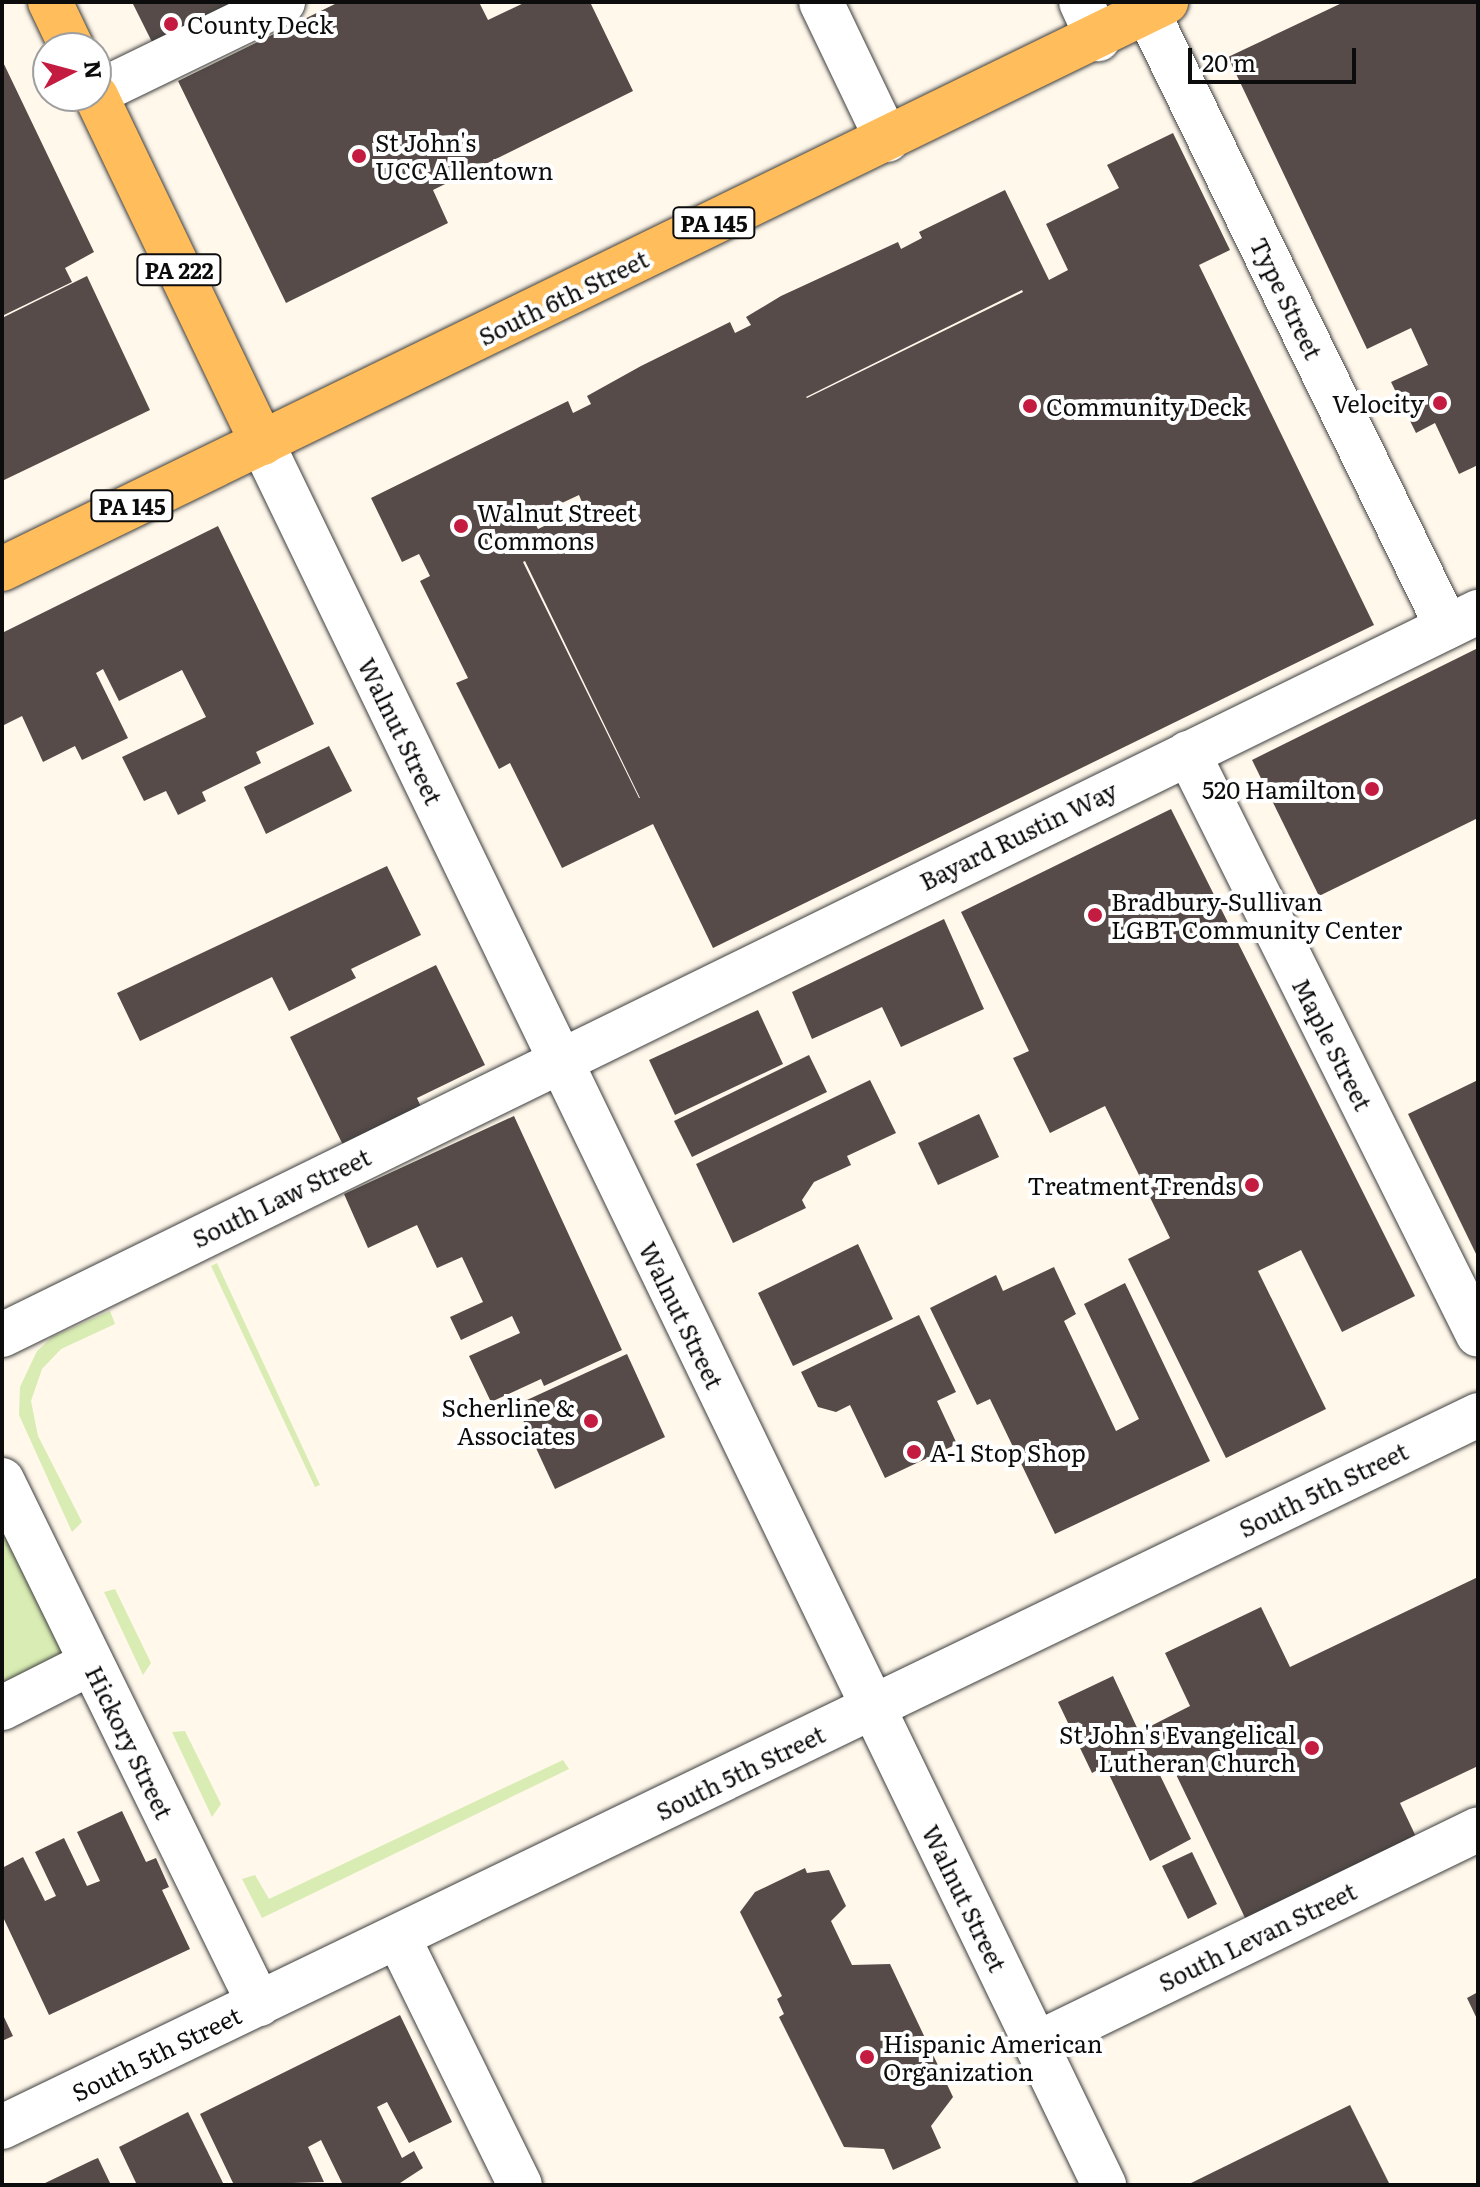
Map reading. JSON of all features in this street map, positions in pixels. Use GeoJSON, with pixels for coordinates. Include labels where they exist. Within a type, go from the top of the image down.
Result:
{"type":"FeatureCollection","features":[{"type":"Feature","properties":{"kind":"main road"},"geometry":{"type":"LineString","coordinates":[[50,2],[64,32]]}},
{"type":"Feature","properties":{"kind":"main road","name":"South 6th Street"},"geometry":{"type":"LineString","coordinates":[[2,569],[887,140],[1090,20],[1156,7]]}},
{"type":"Feature","properties":{"kind":"main road","name":"PA 222"},"geometry":{"type":"LineString","coordinates":[[104,112],[262,443]]}},
{"type":"Feature","properties":{"kind":"street"},"geometry":{"type":"LineString","coordinates":[[112,87],[283,2]]}},
{"type":"Feature","properties":{"kind":"street"},"geometry":{"type":"LineString","coordinates":[[821,2],[887,140]]}},
{"type":"Feature","properties":{"kind":"street","name":"Type Street"},"geometry":{"type":"LineString","coordinates":[[1156,7],[1462,620]]}},
{"type":"Feature","properties":{"kind":"street","name":"Walnut Street"},"geometry":{"type":"LineString","coordinates":[[262,443],[1104,2185]]}},
{"type":"Feature","properties":{"kind":"street","name":"Bayard Rustin Way"},"geometry":{"type":"LineString","coordinates":[[559,1058],[1462,620]]}},
{"type":"Feature","properties":{"kind":"street","name":"Maple Street"},"geometry":{"type":"LineString","coordinates":[[1188,753],[1478,1335]]}},
{"type":"Feature","properties":{"kind":"street","name":"South Law Street"},"geometry":{"type":"LineString","coordinates":[[2,1335],[559,1058]]}},
{"type":"Feature","properties":{"kind":"street","name":"South 5th Street"},"geometry":{"type":"LineString","coordinates":[[2,2127],[1478,1415]]}},
{"type":"Feature","properties":{"kind":"street","name":"Hickory Street"},"geometry":{"type":"LineString","coordinates":[[2,1480],[259,2004]]}},
{"type":"Feature","properties":{"kind":"street"},"geometry":{"type":"LineString","coordinates":[[2,1708],[91,1663]]}},
{"type":"Feature","properties":{"kind":"street","name":"South Levan Street"},"geometry":{"type":"LineString","coordinates":[[1036,2044],[1478,1829]]}},
{"type":"Feature","properties":{"kind":"street"},"geometry":{"type":"LineString","coordinates":[[398,1937],[520,2185]]}},
{"type":"Feature","properties":{"kind":"green space"},"geometry":{"type":"Polygon","coordinates":[[[217,1263],[320,1485],[315,1487],[211,1266],[217,1263]]]}},
{"type":"Feature","properties":{"kind":"green space"},"geometry":{"type":"Polygon","coordinates":[[[110,1311],[115,1324],[61,1349],[42,1369],[31,1401],[38,1436],[82,1522],[72,1532],[19,1415],[20,1387],[37,1351],[52,1337],[110,1311]]]}},
{"type":"Feature","properties":{"kind":"green space"},"geometry":{"type":"Polygon","coordinates":[[[2,1524],[63,1652],[60,1660],[2,1690],[2,1524]]]}},
{"type":"Feature","properties":{"kind":"green space"},"geometry":{"type":"Polygon","coordinates":[[[115,1589],[151,1663],[143,1675],[104,1592],[115,1589]]]}},
{"type":"Feature","properties":{"kind":"green space"},"geometry":{"type":"Polygon","coordinates":[[[185,1731],[221,1804],[212,1817],[172,1732],[185,1731]]]}},
{"type":"Feature","properties":{"kind":"green space"},"geometry":{"type":"Polygon","coordinates":[[[563,1760],[569,1769],[262,1918],[242,1879],[255,1875],[269,1899],[563,1760]]]}},
{"type":"Feature","properties":{"kind":"building","name":"County Deck"},"geometry":{"type":"Polygon","coordinates":[[[132,2],[247,2],[154,46],[132,2]]]}},
{"type":"Feature","properties":{"kind":"building","name":"St John's UCC Allentown"},"geometry":{"type":"Polygon","coordinates":[[[339,2],[479,2],[488,20],[526,2],[590,2],[633,91],[433,190],[448,223],[286,303],[178,81],[339,2]]]}},
{"type":"Feature","properties":{"kind":"building"},"geometry":{"type":"Polygon","coordinates":[[[1344,2],[1478,2],[1478,465],[1459,474],[1435,423],[1416,433],[1391,382],[1428,365],[1411,328],[1367,349],[1228,57],[1344,2]]]}},
{"type":"Feature","properties":{"kind":"building"},"geometry":{"type":"Polygon","coordinates":[[[2,60],[94,252],[65,268],[72,282],[2,316],[2,60]]]}},
{"type":"Feature","properties":{"kind":"building","name":"Community Deck"},"geometry":{"type":"Polygon","coordinates":[[[1173,133],[1230,250],[1199,265],[1374,625],[713,948],[653,824],[562,868],[510,763],[499,769],[456,683],[468,678],[420,581],[430,576],[419,554],[402,562],[371,498],[568,401],[573,413],[591,404],[587,396],[641,366],[730,322],[735,333],[751,325],[746,317],[781,296],[898,242],[901,249],[922,238],[919,232],[1005,190],[1049,280],[1068,270],[1046,224],[1119,188],[1107,165],[1173,133]],[[1022,290],[806,397],[1023,292],[1022,290]],[[579,495],[532,517],[538,529],[584,507],[579,495]],[[525,561],[639,798],[640,798],[525,561]]]}},
{"type":"Feature","properties":{"kind":"building"},"geometry":{"type":"Polygon","coordinates":[[[87,276],[150,410],[2,481],[2,318],[87,276]]]}},
{"type":"Feature","properties":{"kind":"building"},"geometry":{"type":"Polygon","coordinates":[[[218,526],[314,724],[256,752],[261,763],[202,792],[206,801],[178,815],[166,791],[144,801],[122,757],[206,717],[182,670],[119,701],[103,669],[96,673],[128,738],[82,760],[75,746],[43,762],[22,716],[2,726],[2,633],[218,526]]]}},
{"type":"Feature","properties":{"kind":"building","name":"520 Hamilton"},"geometry":{"type":"Polygon","coordinates":[[[1478,648],[1478,818],[1319,896],[1252,760],[1478,648]]]}},
{"type":"Feature","properties":{"kind":"building"},"geometry":{"type":"Polygon","coordinates":[[[329,746],[352,791],[266,834],[244,787],[329,746]]]}},
{"type":"Feature","properties":{"kind":"building","name":"Treatment Trends"},"geometry":{"type":"Polygon","coordinates":[[[1171,809],[1415,1296],[1342,1332],[1301,1250],[1258,1271],[1326,1409],[1226,1458],[1128,1259],[1170,1238],[1105,1106],[1050,1133],[1013,1058],[1029,1051],[961,912],[1171,809]]]}},
{"type":"Feature","properties":{"kind":"building"},"geometry":{"type":"Polygon","coordinates":[[[387,866],[421,935],[351,969],[356,978],[289,1011],[272,977],[140,1041],[117,993],[387,866]]]}},
{"type":"Feature","properties":{"kind":"building"},"geometry":{"type":"Polygon","coordinates":[[[944,919],[984,1009],[901,1047],[882,1007],[812,1039],[792,992],[944,919]]]}},
{"type":"Feature","properties":{"kind":"building"},"geometry":{"type":"Polygon","coordinates":[[[436,965],[485,1065],[417,1098],[421,1107],[343,1145],[290,1037],[436,965]]]}},
{"type":"Feature","properties":{"kind":"building"},"geometry":{"type":"Polygon","coordinates":[[[758,1010],[783,1064],[675,1115],[649,1060],[758,1010]]]}},
{"type":"Feature","properties":{"kind":"building"},"geometry":{"type":"Polygon","coordinates":[[[809,1055],[827,1092],[692,1157],[674,1121],[809,1055]]]}},
{"type":"Feature","properties":{"kind":"building"},"geometry":{"type":"Polygon","coordinates":[[[870,1080],[896,1133],[847,1156],[851,1165],[814,1182],[802,1200],[806,1208],[733,1243],[696,1164],[870,1080]]]}},
{"type":"Feature","properties":{"kind":"building"},"geometry":{"type":"Polygon","coordinates":[[[1478,1080],[1478,1258],[1408,1114],[1478,1080]]]}},
{"type":"Feature","properties":{"kind":"building"},"geometry":{"type":"Polygon","coordinates":[[[979,1114],[999,1157],[938,1185],[918,1143],[979,1114]]]}},
{"type":"Feature","properties":{"kind":"building"},"geometry":{"type":"Polygon","coordinates":[[[514,1116],[622,1350],[544,1386],[541,1379],[491,1402],[469,1356],[520,1333],[512,1316],[461,1340],[450,1317],[483,1302],[462,1257],[437,1268],[417,1225],[368,1248],[344,1194],[514,1116]]]}},
{"type":"Feature","properties":{"kind":"building"},"geometry":{"type":"Polygon","coordinates":[[[858,1244],[893,1319],[793,1366],[758,1293],[858,1244]]]}},
{"type":"Feature","properties":{"kind":"building"},"geometry":{"type":"Polygon","coordinates":[[[1054,1267],[1076,1314],[1064,1321],[1116,1431],[1139,1419],[1084,1304],[1125,1283],[1210,1461],[1055,1534],[990,1399],[977,1405],[930,1308],[996,1275],[1003,1291],[1054,1267]]]}},
{"type":"Feature","properties":{"kind":"building"},"geometry":{"type":"Polygon","coordinates":[[[919,1315],[956,1392],[937,1401],[957,1444],[885,1478],[850,1405],[836,1412],[818,1407],[801,1372],[919,1315]]]}},
{"type":"Feature","properties":{"kind":"building","name":"Scherline & Associates"},"geometry":{"type":"Polygon","coordinates":[[[627,1354],[665,1437],[555,1489],[516,1405],[627,1354]]]}},
{"type":"Feature","properties":{"kind":"building","name":"St John's Evangelical Lutheran Church"},"geometry":{"type":"Polygon","coordinates":[[[1478,1577],[1478,1766],[1400,1803],[1419,1843],[1248,1924],[1171,1764],[1157,1769],[1191,1839],[1150,1861],[1105,1766],[1092,1773],[1058,1702],[1113,1676],[1139,1732],[1190,1706],[1165,1653],[1261,1607],[1290,1667],[1478,1577]]]}},
{"type":"Feature","properties":{"kind":"building"},"geometry":{"type":"Polygon","coordinates":[[[122,1811],[146,1862],[156,1858],[169,1887],[162,1890],[190,1949],[49,2015],[2,1915],[2,1868],[23,1857],[45,1901],[56,1896],[35,1852],[64,1838],[87,1886],[100,1881],[77,1832],[122,1811]]]}},
{"type":"Feature","properties":{"kind":"building"},"geometry":{"type":"Polygon","coordinates":[[[1192,1852],[1217,1904],[1188,1919],[1162,1866],[1192,1852]]]}},
{"type":"Feature","properties":{"kind":"building","name":"Hispanic American Organization"},"geometry":{"type":"Polygon","coordinates":[[[805,1868],[807,1873],[829,1870],[846,1906],[831,1921],[852,1965],[890,1964],[953,2097],[931,2126],[941,2148],[893,2170],[884,2149],[844,2147],[779,2017],[784,2014],[777,1999],[782,1996],[740,1912],[755,1892],[805,1868]]]}},
{"type":"Feature","properties":{"kind":"building"},"geometry":{"type":"Polygon","coordinates":[[[1478,1992],[1478,2021],[1467,1998],[1478,1992]]]}},
{"type":"Feature","properties":{"kind":"building"},"geometry":{"type":"Polygon","coordinates":[[[2,2013],[13,2036],[2,2041],[2,2013]]]}},
{"type":"Feature","properties":{"kind":"building"},"geometry":{"type":"Polygon","coordinates":[[[400,2015],[452,2122],[409,2143],[387,2102],[377,2107],[402,2158],[414,2151],[423,2168],[397,2185],[343,2185],[321,2140],[308,2147],[324,2182],[234,2185],[200,2114],[400,2015]]]}},
{"type":"Feature","properties":{"kind":"building"},"geometry":{"type":"Polygon","coordinates":[[[1350,2105],[1390,2185],[1187,2185],[1350,2105]]]}},
{"type":"Feature","properties":{"kind":"building"},"geometry":{"type":"Polygon","coordinates":[[[188,2112],[224,2185],[137,2185],[119,2147],[188,2112]]]}},
{"type":"Feature","properties":{"kind":"building"},"geometry":{"type":"Polygon","coordinates":[[[98,2158],[111,2185],[41,2185],[93,2160],[98,2158]]]}},
{"type":"Feature","properties":{"kind":"place","name":"County Deck"},"geometry":{"type":"Point","coordinates":[171,24]}},
{"type":"Feature","properties":{"kind":"place","name":"St John's UCC Allentown"},"geometry":{"type":"Point","coordinates":[359,156]}},
{"type":"Feature","properties":{"kind":"place","name":"Velocity"},"geometry":{"type":"Point","coordinates":[1440,403]}},
{"type":"Feature","properties":{"kind":"place","name":"Community Deck"},"geometry":{"type":"Point","coordinates":[1030,406]}},
{"type":"Feature","properties":{"kind":"place","name":"Walnut Street Commons"},"geometry":{"type":"Point","coordinates":[461,526]}},
{"type":"Feature","properties":{"kind":"place","name":"520 Hamilton"},"geometry":{"type":"Point","coordinates":[1372,789]}},
{"type":"Feature","properties":{"kind":"place","name":"Bradbury-Sullivan LGBT Community Center"},"geometry":{"type":"Point","coordinates":[1095,915]}},
{"type":"Feature","properties":{"kind":"place","name":"Treatment Trends"},"geometry":{"type":"Point","coordinates":[1252,1185]}},
{"type":"Feature","properties":{"kind":"place","name":"Scherline & Associates"},"geometry":{"type":"Point","coordinates":[591,1421]}},
{"type":"Feature","properties":{"kind":"place","name":"A-1 Stop Shop"},"geometry":{"type":"Point","coordinates":[914,1452]}},
{"type":"Feature","properties":{"kind":"place","name":"St John's Evangelical Lutheran Church"},"geometry":{"type":"Point","coordinates":[1312,1748]}},
{"type":"Feature","properties":{"kind":"place","name":"Hispanic American Organization"},"geometry":{"type":"Point","coordinates":[867,2057]}}]}
